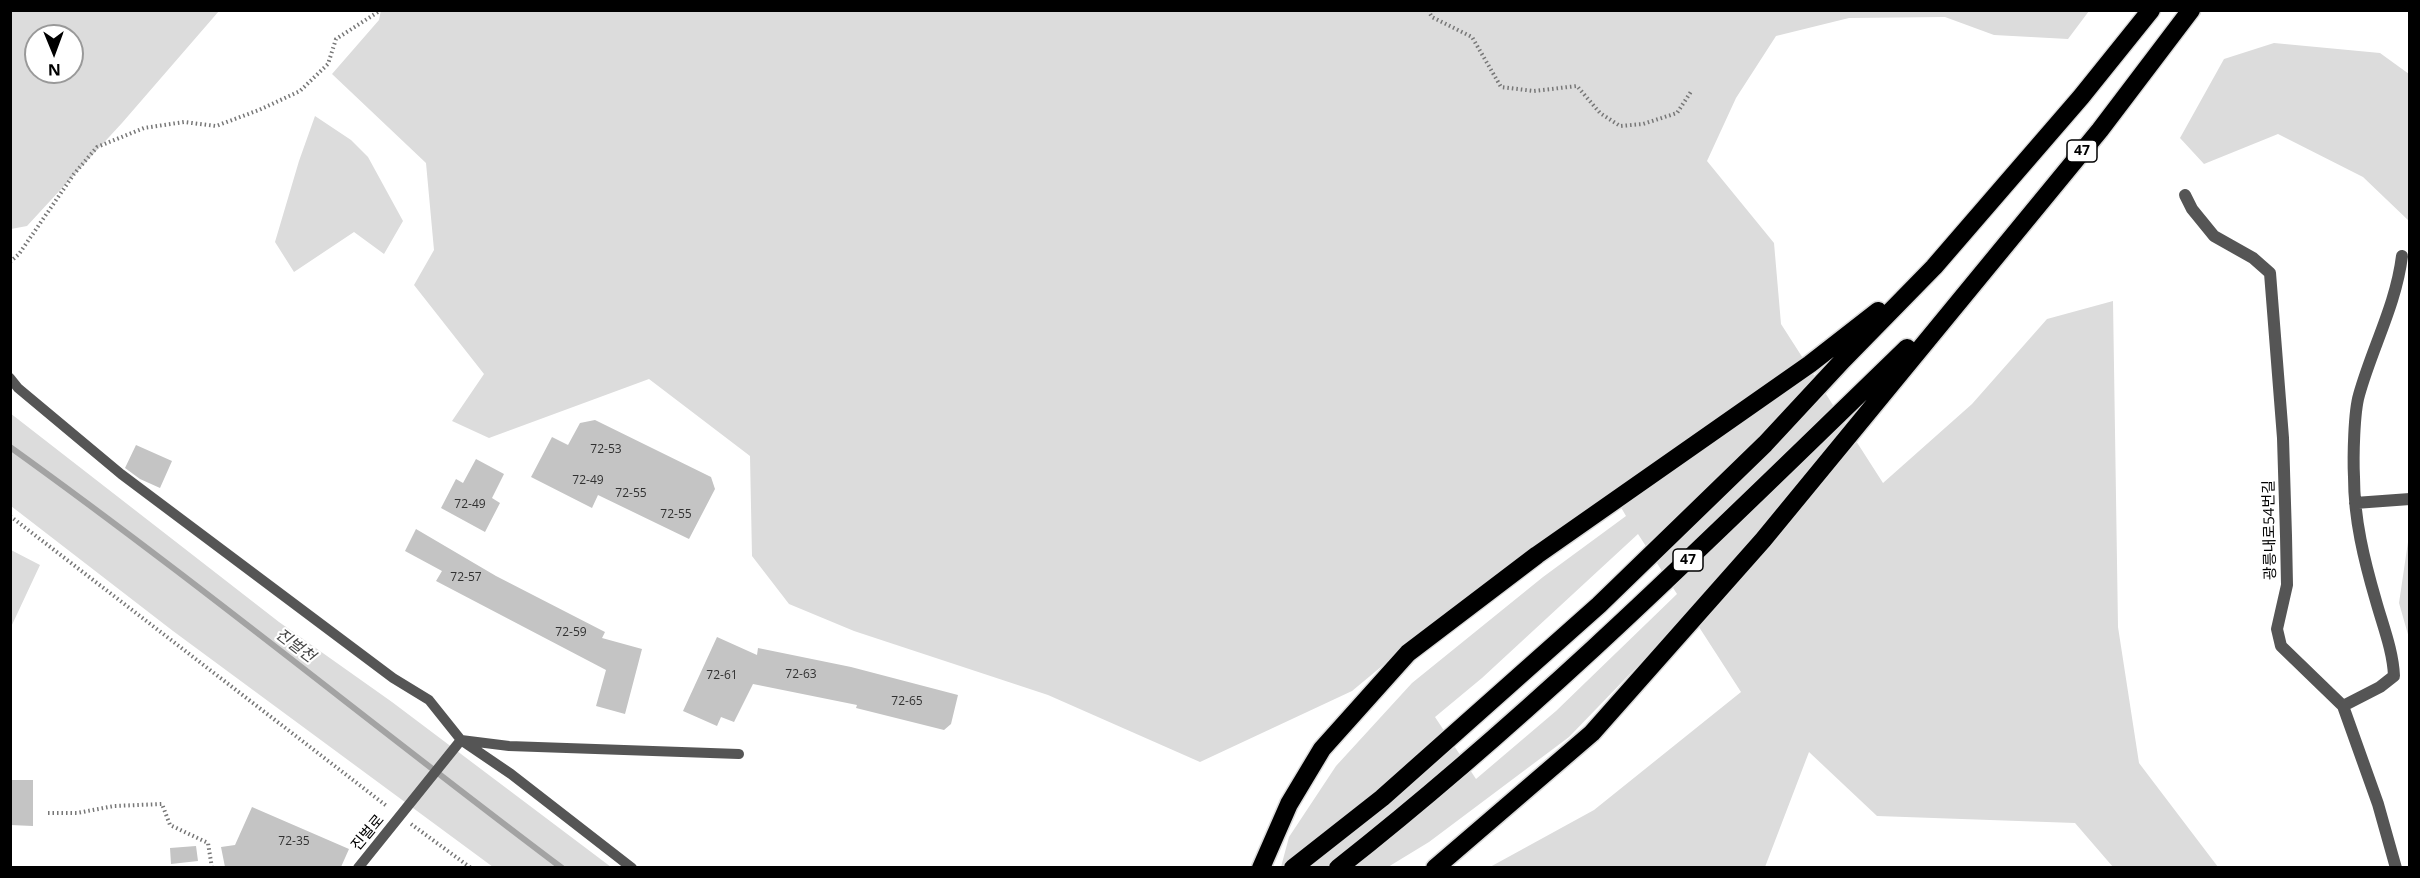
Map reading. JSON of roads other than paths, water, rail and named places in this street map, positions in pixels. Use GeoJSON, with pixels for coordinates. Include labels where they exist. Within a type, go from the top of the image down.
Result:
{"type":"FeatureCollection","features":[{"type":"Feature","properties":{"kind":"highway","name":"47"},"geometry":{"type":"LineString","coordinates":[[1293,867],[1382,798],[1599,605],[1765,444],[1934,267],[2081,97],[2151,10]]}},
{"type":"Feature","properties":{"kind":"highway","name":"47"},"geometry":{"type":"LineString","coordinates":[[1338,867],[1398,820],[1584,657],[1676,572],[1968,289],[2100,130],[2192,10]]}},
{"type":"Feature","properties":{"kind":"highway"},"geometry":{"type":"LineString","coordinates":[[1261,867],[1289,804],[1322,749],[1408,653],[1537,555],[1810,364],[1934,267]]}},
{"type":"Feature","properties":{"kind":"highway"},"geometry":{"type":"LineString","coordinates":[[1435,867],[1592,733],[1763,540],[1968,289]]}},
{"type":"Feature","properties":{"kind":"street","name":"광릉내로54번길"},"geometry":{"type":"LineString","coordinates":[[2185,195],[2192,209],[2214,236],[2253,258],[2270,273],[2283,438],[2287,585],[2277,629],[2281,646],[2343,706],[2378,804],[2396,867]]}},
{"type":"Feature","properties":{"kind":"street"},"geometry":{"type":"LineString","coordinates":[[2343,706],[2380,687],[2394,676],[2394,661],[2369,576],[2356,520],[2354,476],[2358,396],[2389,309],[2399,276],[2402,256]]}},
{"type":"Feature","properties":{"kind":"street"},"geometry":{"type":"LineString","coordinates":[[2355,503],[2409,500]]}},
{"type":"Feature","properties":{"kind":"lane"},"geometry":{"type":"LineString","coordinates":[[10,378],[18,388],[121,474],[393,678],[429,700],[461,740],[512,774],[632,867]]}},
{"type":"Feature","properties":{"kind":"lane"},"geometry":{"type":"LineString","coordinates":[[461,740],[509,746],[739,754]]}},
{"type":"Feature","properties":{"kind":"lane","name":"진벌로"},"geometry":{"type":"LineString","coordinates":[[358,867],[461,740]]}},
{"type":"Feature","properties":{"kind":"waterway","name":"진벌천"},"geometry":{"type":"LineString","coordinates":[[10,447],[150,550],[562,868]]}}]}
